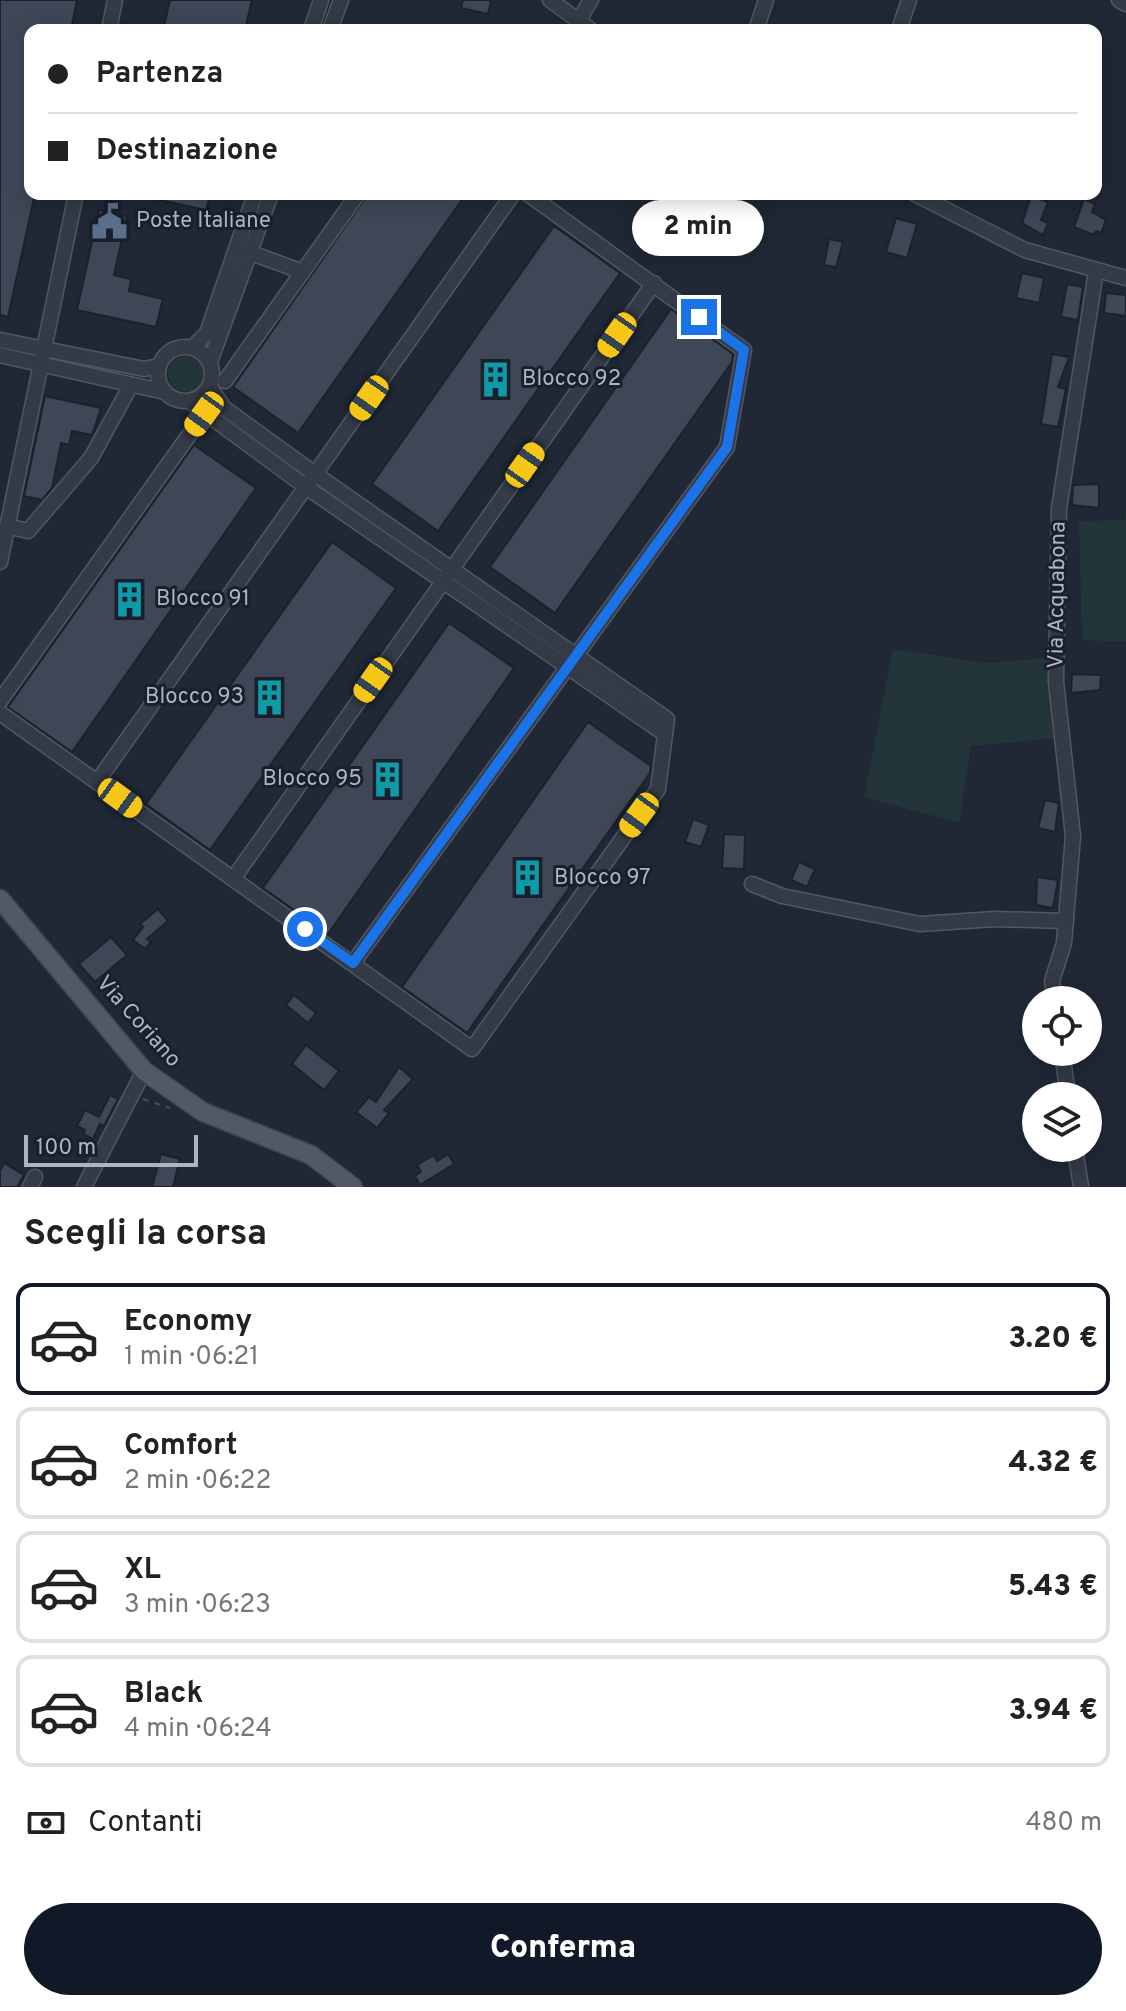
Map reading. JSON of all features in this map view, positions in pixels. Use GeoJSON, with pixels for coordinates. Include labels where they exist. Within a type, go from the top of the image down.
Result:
{"type":"FeatureCollection","features":[{"type":"Feature","properties":{"kind":"main road","name":"Via Coriano"},"geometry":{"type":"LineString","coordinates":[[0,899],[144,1071],[203,1112],[311,1155],[353,1187]]}},
{"type":"Feature","properties":{"kind":"street"},"geometry":{"type":"LineString","coordinates":[[110,24],[115,0]]}},
{"type":"Feature","properties":{"kind":"street"},"geometry":{"type":"LineString","coordinates":[[313,24],[321,0]]}},
{"type":"Feature","properties":{"kind":"street"},"geometry":{"type":"LineString","coordinates":[[332,24],[341,0]]}},
{"type":"Feature","properties":{"kind":"street"},"geometry":{"type":"LineString","coordinates":[[550,0],[584,24]]}},
{"type":"Feature","properties":{"kind":"street"},"geometry":{"type":"LineString","coordinates":[[579,20],[591,0]]}},
{"type":"Feature","properties":{"kind":"street"},"geometry":{"type":"LineString","coordinates":[[758,24],[766,0]]}},
{"type":"Feature","properties":{"kind":"street"},"geometry":{"type":"LineString","coordinates":[[901,24],[909,0]]}},
{"type":"Feature","properties":{"kind":"street"},"geometry":{"type":"LineString","coordinates":[[1119,0],[1126,4]]}},
{"type":"Feature","properties":{"kind":"street"},"geometry":{"type":"LineString","coordinates":[[0,562],[75,200]]}},
{"type":"Feature","properties":{"kind":"street"},"geometry":{"type":"LineString","coordinates":[[254,200],[244,250],[210,362],[210,387],[224,408],[310,480]]}},
{"type":"Feature","properties":{"kind":"street"},"geometry":{"type":"LineString","coordinates":[[0,713],[472,1049],[658,789],[666,727],[310,480],[204,414],[189,401],[172,398],[165,392],[160,384],[159,366],[170,351],[193,347],[207,333],[268,200]]}},
{"type":"Feature","properties":{"kind":"street"},"geometry":{"type":"LineString","coordinates":[[225,381],[354,200]]}},
{"type":"Feature","properties":{"kind":"street"},"geometry":{"type":"LineString","coordinates":[[97,782],[509,200]]}},
{"type":"Feature","properties":{"kind":"street"},"geometry":{"type":"LineString","coordinates":[[353,963],[727,447],[744,350],[536,200]]}},
{"type":"Feature","properties":{"kind":"street"},"geometry":{"type":"LineString","coordinates":[[927,200],[1025,250],[1126,278]]}},
{"type":"Feature","properties":{"kind":"street"},"geometry":{"type":"LineString","coordinates":[[244,250],[303,272]]}},
{"type":"Feature","properties":{"kind":"street","name":"Via Acquabona"},"geometry":{"type":"LineString","coordinates":[[1053,986],[1064,943],[1073,836],[1056,682],[1059,508],[1096,271]]}},
{"type":"Feature","properties":{"kind":"street"},"geometry":{"type":"LineString","coordinates":[[233,879],[654,283]]}},
{"type":"Feature","properties":{"kind":"street"},"geometry":{"type":"LineString","coordinates":[[0,340],[124,383],[165,392]]}},
{"type":"Feature","properties":{"kind":"street"},"geometry":{"type":"LineString","coordinates":[[193,347],[210,362]]}},
{"type":"Feature","properties":{"kind":"street"},"geometry":{"type":"LineString","coordinates":[[0,355],[42,356],[144,369],[159,366]]}},
{"type":"Feature","properties":{"kind":"street"},"geometry":{"type":"LineString","coordinates":[[7,526],[28,531],[91,458],[124,383]]}},
{"type":"Feature","properties":{"kind":"street"},"geometry":{"type":"LineString","coordinates":[[189,401],[210,387]]}},
{"type":"Feature","properties":{"kind":"street"},"geometry":{"type":"LineString","coordinates":[[0,701],[204,414]]}},
{"type":"Feature","properties":{"kind":"street"},"geometry":{"type":"LineString","coordinates":[[752,884],[782,896],[920,924],[995,919],[1066,921]]}},
{"type":"Feature","properties":{"kind":"street"},"geometry":{"type":"LineString","coordinates":[[84,1187],[144,1071]]}},
{"type":"Feature","properties":{"kind":"street"},"geometry":{"type":"LineString","coordinates":[[1077,1162],[1081,1187]]}},
{"type":"Feature","properties":{"kind":"shaded area"},"geometry":{"type":"Polygon","coordinates":[[[186,356],[199,361],[204,374],[199,387],[186,392],[173,387],[168,374],[173,361],[186,356]]]}},
{"type":"Feature","properties":{"kind":"shaded area"},"geometry":{"type":"Polygon","coordinates":[[[1126,510],[1126,642],[1082,640],[1079,521],[1125,520],[1126,510]]]}},
{"type":"Feature","properties":{"kind":"shaded area"},"geometry":{"type":"Polygon","coordinates":[[[893,649],[986,663],[1047,658],[1057,738],[971,746],[959,823],[864,797],[893,649]]]}},
{"type":"Feature","properties":{"kind":"building"},"geometry":{"type":"Polygon","coordinates":[[[0,0],[77,0],[72,24],[24,24],[24,200],[34,200],[8,317],[0,315],[0,0]]]}},
{"type":"Feature","properties":{"kind":"building"},"geometry":{"type":"Polygon","coordinates":[[[170,0],[252,0],[246,24],[164,24],[170,0]]]}},
{"type":"Feature","properties":{"kind":"building"},"geometry":{"type":"Polygon","coordinates":[[[463,0],[491,0],[488,14],[461,8],[463,0]]]}},
{"type":"Feature","properties":{"kind":"building"},"geometry":{"type":"Polygon","coordinates":[[[159,200],[208,200],[206,210],[159,200]]]}},
{"type":"Feature","properties":{"kind":"building"},"geometry":{"type":"Polygon","coordinates":[[[364,200],[462,200],[298,433],[233,387],[364,200]]]}},
{"type":"Feature","properties":{"kind":"building"},"geometry":{"type":"Polygon","coordinates":[[[1030,200],[1048,202],[1041,220],[1048,223],[1043,235],[1022,223],[1030,200]]]}},
{"type":"Feature","properties":{"kind":"building"},"geometry":{"type":"Polygon","coordinates":[[[1084,200],[1095,204],[1092,212],[1106,220],[1101,233],[1096,231],[1094,235],[1074,227],[1084,200]]]}},
{"type":"Feature","properties":{"kind":"building"},"geometry":{"type":"Polygon","coordinates":[[[99,210],[127,216],[114,275],[131,279],[129,291],[163,299],[156,327],[77,310],[99,210]]]}},
{"type":"Feature","properties":{"kind":"building"},"geometry":{"type":"Polygon","coordinates":[[[896,218],[917,224],[907,258],[886,252],[896,218]]]}},
{"type":"Feature","properties":{"kind":"building","name":"Blocco 92"},"geometry":{"type":"Polygon","coordinates":[[[554,226],[620,273],[438,531],[372,484],[554,226]]]}},
{"type":"Feature","properties":{"kind":"building"},"geometry":{"type":"Polygon","coordinates":[[[829,239],[843,242],[836,267],[824,265],[829,239]]]}},
{"type":"Feature","properties":{"kind":"building"},"geometry":{"type":"Polygon","coordinates":[[[1022,273],[1044,278],[1039,303],[1016,298],[1022,273]]]}},
{"type":"Feature","properties":{"kind":"building"},"geometry":{"type":"Polygon","coordinates":[[[1067,284],[1083,287],[1078,320],[1061,317],[1067,284]]]}},
{"type":"Feature","properties":{"kind":"building"},"geometry":{"type":"Polygon","coordinates":[[[1106,293],[1126,295],[1126,316],[1104,313],[1106,293]]]}},
{"type":"Feature","properties":{"kind":"building"},"geometry":{"type":"Polygon","coordinates":[[[671,309],[733,354],[732,362],[555,613],[490,567],[671,309]]]}},
{"type":"Feature","properties":{"kind":"building"},"geometry":{"type":"Polygon","coordinates":[[[1052,354],[1069,357],[1058,387],[1066,389],[1058,427],[1041,424],[1052,354]]]}},
{"type":"Feature","properties":{"kind":"building"},"geometry":{"type":"Polygon","coordinates":[[[45,396],[101,408],[92,435],[72,431],[69,445],[61,443],[52,488],[42,500],[24,496],[45,396]]]}},
{"type":"Feature","properties":{"kind":"building","name":"Blocco 91"},"geometry":{"type":"Polygon","coordinates":[[[194,445],[256,488],[72,752],[8,707],[194,445]]]}},
{"type":"Feature","properties":{"kind":"building"},"geometry":{"type":"Polygon","coordinates":[[[1099,484],[1099,508],[1072,505],[1073,485],[1099,484]]]}},
{"type":"Feature","properties":{"kind":"building","name":"Blocco 93"},"geometry":{"type":"Polygon","coordinates":[[[332,542],[396,588],[210,850],[146,804],[332,542]]]}},
{"type":"Feature","properties":{"kind":"building","name":"Blocco 95"},"geometry":{"type":"Polygon","coordinates":[[[449,623],[514,668],[328,934],[263,888],[449,623]]]}},
{"type":"Feature","properties":{"kind":"building"},"geometry":{"type":"Polygon","coordinates":[[[1072,674],[1101,675],[1100,690],[1071,693],[1072,674]]]}},
{"type":"Feature","properties":{"kind":"building","name":"Blocco 97"},"geometry":{"type":"Polygon","coordinates":[[[588,722],[651,766],[650,773],[467,1033],[402,987],[588,722]]]}},
{"type":"Feature","properties":{"kind":"building"},"geometry":{"type":"Polygon","coordinates":[[[1045,800],[1059,803],[1055,832],[1038,828],[1045,800]]]}},
{"type":"Feature","properties":{"kind":"building"},"geometry":{"type":"Polygon","coordinates":[[[693,819],[709,825],[701,847],[685,842],[693,819]]]}},
{"type":"Feature","properties":{"kind":"building"},"geometry":{"type":"Polygon","coordinates":[[[724,834],[745,835],[744,869],[722,868],[724,834]]]}},
{"type":"Feature","properties":{"kind":"building"},"geometry":{"type":"Polygon","coordinates":[[[799,862],[815,869],[807,887],[791,880],[799,862]]]}},
{"type":"Feature","properties":{"kind":"building"},"geometry":{"type":"Polygon","coordinates":[[[1037,877],[1058,880],[1053,908],[1036,905],[1037,877]]]}},
{"type":"Feature","properties":{"kind":"building"},"geometry":{"type":"Polygon","coordinates":[[[158,909],[168,921],[147,939],[151,942],[145,949],[133,940],[143,927],[140,924],[158,909]]]}},
{"type":"Feature","properties":{"kind":"building"},"geometry":{"type":"Polygon","coordinates":[[[111,937],[127,955],[95,982],[79,964],[111,937]]]}},
{"type":"Feature","properties":{"kind":"building"},"geometry":{"type":"Polygon","coordinates":[[[294,995],[316,1013],[308,1023],[286,1005],[294,995]]]}},
{"type":"Feature","properties":{"kind":"building"},"geometry":{"type":"Polygon","coordinates":[[[306,1045],[339,1071],[324,1090],[292,1064],[306,1045]]]}},
{"type":"Feature","properties":{"kind":"building"},"geometry":{"type":"Polygon","coordinates":[[[399,1067],[413,1079],[384,1110],[389,1113],[377,1128],[356,1112],[369,1097],[376,1102],[399,1067]]]}},
{"type":"Feature","properties":{"kind":"building"},"geometry":{"type":"Polygon","coordinates":[[[110,1095],[118,1099],[104,1126],[100,1124],[93,1139],[83,1134],[85,1130],[77,1126],[85,1110],[99,1117],[110,1095]]]}},
{"type":"Feature","properties":{"kind":"building"},"geometry":{"type":"Polygon","coordinates":[[[161,1154],[180,1159],[173,1187],[152,1187],[161,1154]]]}},
{"type":"Feature","properties":{"kind":"building"},"geometry":{"type":"Polygon","coordinates":[[[448,1154],[454,1164],[420,1185],[415,1176],[421,1172],[417,1165],[434,1155],[437,1161],[448,1154]]]}},
{"type":"Feature","properties":{"kind":"building"},"geometry":{"type":"Polygon","coordinates":[[[4,1163],[24,1175],[17,1187],[0,1187],[0,1171],[4,1163]]]}},
{"type":"Feature","properties":{"kind":"place","name":"Poste Italiane"},"geometry":{"type":"Point","coordinates":[110,221]}},
{"type":"Feature","properties":{"kind":"place","name":"Blocco 92"},"geometry":{"type":"Point","coordinates":[496,379]}},
{"type":"Feature","properties":{"kind":"place","name":"Blocco 91"},"geometry":{"type":"Point","coordinates":[130,599]}},
{"type":"Feature","properties":{"kind":"place","name":"Blocco 93"},"geometry":{"type":"Point","coordinates":[270,697]}},
{"type":"Feature","properties":{"kind":"place","name":"Blocco 95"},"geometry":{"type":"Point","coordinates":[388,779]}},
{"type":"Feature","properties":{"kind":"place","name":"Blocco 97"},"geometry":{"type":"Point","coordinates":[528,878]}},
{"type":"Feature","properties":{"kind":"route"},"geometry":{"type":"LineString","coordinates":[[305,929],[353,963],[727,447],[744,350],[699,317]]}}]}
